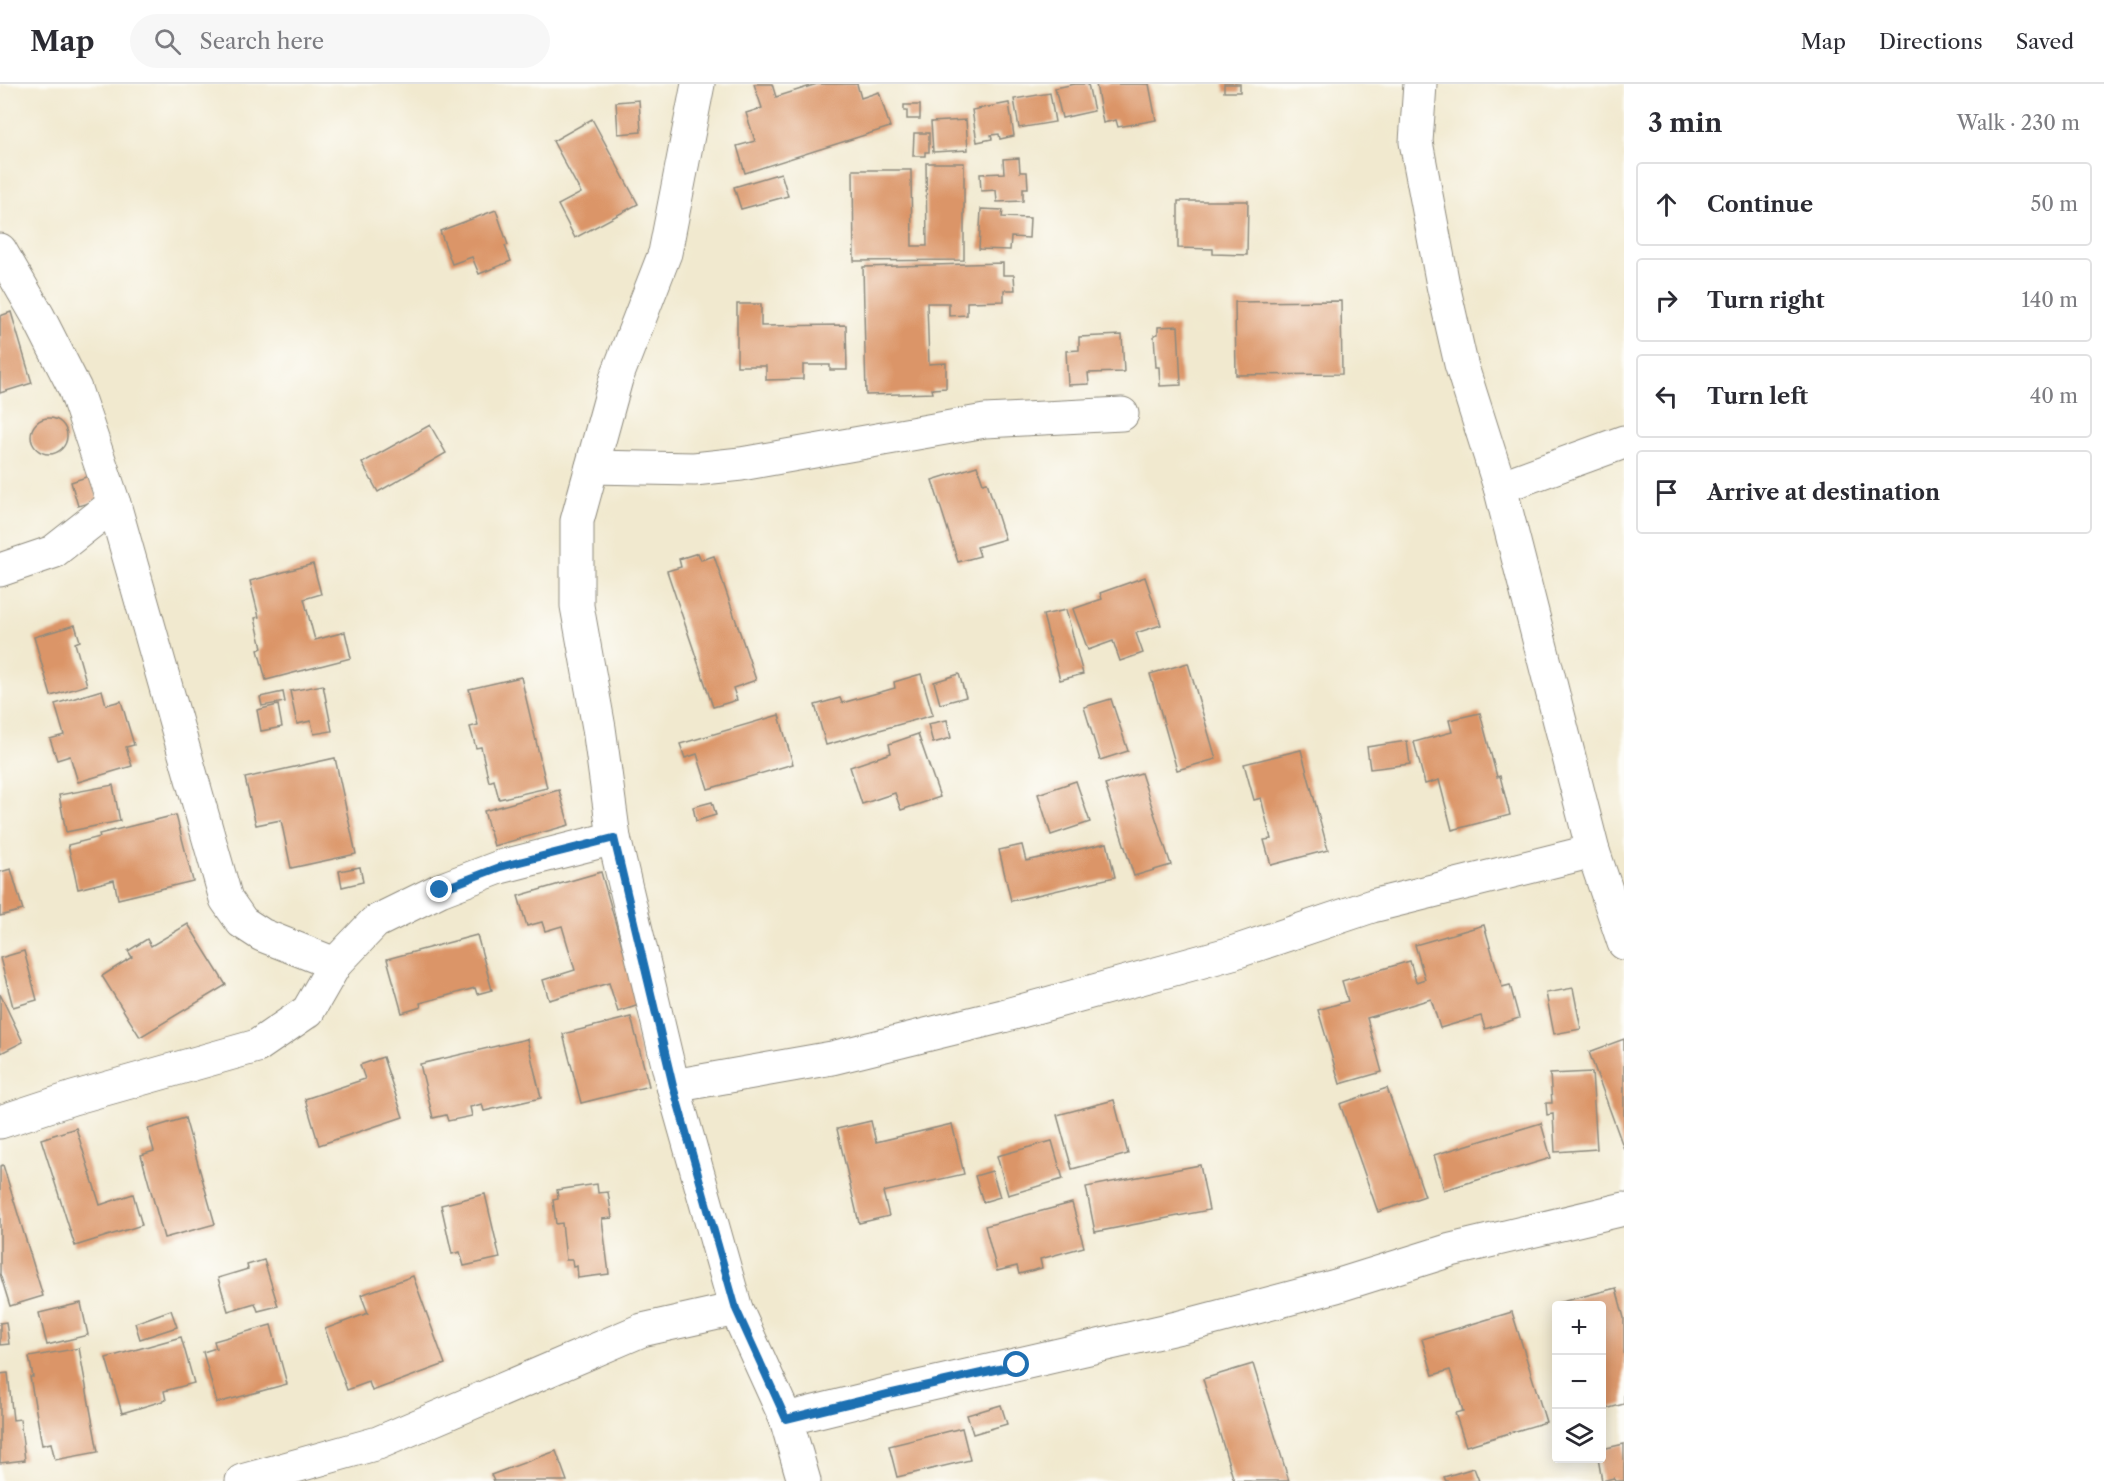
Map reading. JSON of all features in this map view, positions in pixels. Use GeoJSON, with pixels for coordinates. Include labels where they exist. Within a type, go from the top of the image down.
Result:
{"type":"FeatureCollection","features":[{"type":"Feature","properties":{"kind":"street"},"geometry":{"type":"LineString","coordinates":[[698,84],[665,253],[616,380],[577,521],[577,606],[599,728],[614,838],[673,1086],[736,1309],[786,1419],[804,1481]]}},
{"type":"Feature","properties":{"kind":"street"},"geometry":{"type":"LineString","coordinates":[[1420,84],[1416,141],[1443,285],[1461,364],[1500,487],[1593,852],[1624,943]]}},
{"type":"Feature","properties":{"kind":"street"},"geometry":{"type":"LineString","coordinates":[[0,250],[38,316],[75,389],[114,504],[226,899],[242,922],[262,935],[336,964]]}},
{"type":"Feature","properties":{"kind":"street"},"geometry":{"type":"LineString","coordinates":[[592,466],[694,469],[741,464],[986,421],[1122,414]]}},
{"type":"Feature","properties":{"kind":"street"},"geometry":{"type":"LineString","coordinates":[[1500,487],[1624,442]]}},
{"type":"Feature","properties":{"kind":"street"},"geometry":{"type":"LineString","coordinates":[[0,570],[53,552],[114,504]]}},
{"type":"Feature","properties":{"kind":"street"},"geometry":{"type":"LineString","coordinates":[[0,1122],[73,1098],[257,1046],[308,1011],[336,964],[375,922],[440,890],[500,867],[614,838]]}},
{"type":"Feature","properties":{"kind":"street"},"geometry":{"type":"LineString","coordinates":[[673,1086],[831,1059],[1003,1016],[1232,953],[1372,906],[1593,852]]}},
{"type":"Feature","properties":{"kind":"street"},"geometry":{"type":"LineString","coordinates":[[786,1419],[1181,1327],[1336,1286],[1451,1250],[1624,1209]]}},
{"type":"Feature","properties":{"kind":"street"},"geometry":{"type":"LineString","coordinates":[[242,1481],[378,1443],[642,1330],[736,1309]]}},
{"type":"Feature","properties":{"kind":"building"},"geometry":{"type":"Polygon","coordinates":[[[754,84],[772,84],[776,97],[817,84],[857,84],[861,98],[879,92],[890,127],[745,173],[737,146],[755,141],[746,113],[762,108],[754,84]]]}},
{"type":"Feature","properties":{"kind":"building"},"geometry":{"type":"Polygon","coordinates":[[[1088,84],[1094,111],[1062,118],[1055,88],[1088,84]]]}},
{"type":"Feature","properties":{"kind":"building"},"geometry":{"type":"Polygon","coordinates":[[[1096,84],[1149,84],[1156,120],[1118,127],[1116,120],[1103,123],[1096,84]]]}},
{"type":"Feature","properties":{"kind":"building"},"geometry":{"type":"Polygon","coordinates":[[[1224,84],[1240,84],[1240,92],[1224,92],[1224,84]]]}},
{"type":"Feature","properties":{"kind":"building"},"geometry":{"type":"Polygon","coordinates":[[[1050,93],[1055,122],[1019,128],[1014,99],[1050,93]]]}},
{"type":"Feature","properties":{"kind":"building"},"geometry":{"type":"Polygon","coordinates":[[[639,100],[641,132],[618,134],[616,102],[639,100]]]}},
{"type":"Feature","properties":{"kind":"building"},"geometry":{"type":"Polygon","coordinates":[[[1009,103],[1014,136],[1000,139],[999,134],[991,135],[992,139],[977,142],[972,110],[1009,103]]]}},
{"type":"Feature","properties":{"kind":"building"},"geometry":{"type":"Polygon","coordinates":[[[904,105],[920,105],[920,119],[907,119],[904,105]]]}},
{"type":"Feature","properties":{"kind":"building"},"geometry":{"type":"Polygon","coordinates":[[[592,119],[638,204],[575,238],[558,205],[581,193],[553,141],[592,119]]]}},
{"type":"Feature","properties":{"kind":"building"},"geometry":{"type":"Polygon","coordinates":[[[966,120],[968,150],[933,152],[931,122],[966,120]]]}},
{"type":"Feature","properties":{"kind":"building"},"geometry":{"type":"Polygon","coordinates":[[[914,133],[929,133],[929,152],[925,152],[925,156],[913,156],[914,133]]]}},
{"type":"Feature","properties":{"kind":"building"},"geometry":{"type":"Polygon","coordinates":[[[1019,158],[1020,172],[1027,172],[1028,188],[1023,188],[1023,201],[997,202],[996,190],[981,191],[980,174],[1004,173],[1003,159],[1019,158]]]}},
{"type":"Feature","properties":{"kind":"building"},"geometry":{"type":"Polygon","coordinates":[[[926,163],[964,163],[964,260],[854,261],[853,170],[911,170],[912,246],[927,246],[926,163]]]}},
{"type":"Feature","properties":{"kind":"building"},"geometry":{"type":"Polygon","coordinates":[[[781,173],[788,196],[741,209],[734,187],[781,173]]]}},
{"type":"Feature","properties":{"kind":"building"},"geometry":{"type":"Polygon","coordinates":[[[1178,201],[1248,201],[1247,255],[1213,254],[1213,249],[1178,248],[1178,201]]]}},
{"type":"Feature","properties":{"kind":"building"},"geometry":{"type":"Polygon","coordinates":[[[981,209],[1003,210],[1002,217],[1030,218],[1029,238],[1011,237],[1010,250],[979,249],[981,209]]]}},
{"type":"Feature","properties":{"kind":"building"},"geometry":{"type":"Polygon","coordinates":[[[496,210],[511,261],[479,274],[472,257],[452,264],[440,231],[496,210]]]}},
{"type":"Feature","properties":{"kind":"building"},"geometry":{"type":"Polygon","coordinates":[[[1003,263],[1003,275],[1014,275],[1015,290],[1004,290],[1004,301],[967,302],[967,315],[949,316],[949,303],[927,303],[929,364],[946,363],[946,388],[932,389],[933,393],[866,395],[863,267],[1003,263]]]}},
{"type":"Feature","properties":{"kind":"building"},"geometry":{"type":"Polygon","coordinates":[[[1341,301],[1342,374],[1236,375],[1235,302],[1341,301]]]}},
{"type":"Feature","properties":{"kind":"building"},"geometry":{"type":"Polygon","coordinates":[[[737,304],[761,304],[761,326],[846,325],[847,370],[830,370],[830,365],[803,365],[803,379],[766,380],[766,366],[737,366],[737,304]]]}},
{"type":"Feature","properties":{"kind":"building"},"geometry":{"type":"Polygon","coordinates":[[[11,312],[32,383],[0,393],[0,316],[11,312]]]}},
{"type":"Feature","properties":{"kind":"building"},"geometry":{"type":"Polygon","coordinates":[[[1178,326],[1181,385],[1160,386],[1154,335],[1158,334],[1158,327],[1178,326]]]}},
{"type":"Feature","properties":{"kind":"building"},"geometry":{"type":"Polygon","coordinates":[[[1122,335],[1124,372],[1088,373],[1089,384],[1068,385],[1066,351],[1079,350],[1079,337],[1122,335]]]}},
{"type":"Feature","properties":{"kind":"building"},"geometry":{"type":"Polygon","coordinates":[[[49,418],[62,423],[67,436],[62,449],[49,454],[36,449],[31,436],[36,423],[49,418]]]}},
{"type":"Feature","properties":{"kind":"building"},"geometry":{"type":"Polygon","coordinates":[[[430,425],[446,453],[378,492],[362,463],[430,425]]]}},
{"type":"Feature","properties":{"kind":"building"},"geometry":{"type":"Polygon","coordinates":[[[977,466],[983,483],[987,482],[1005,539],[977,547],[980,556],[958,562],[932,480],[977,466]]]}},
{"type":"Feature","properties":{"kind":"building"},"geometry":{"type":"Polygon","coordinates":[[[92,475],[99,500],[78,506],[71,482],[92,475]]]}},
{"type":"Feature","properties":{"kind":"building"},"geometry":{"type":"Polygon","coordinates":[[[698,553],[701,560],[714,556],[756,680],[733,688],[737,700],[713,707],[667,571],[681,567],[679,559],[698,553]]]}},
{"type":"Feature","properties":{"kind":"building"},"geometry":{"type":"Polygon","coordinates":[[[313,564],[321,594],[304,599],[315,640],[345,632],[351,658],[266,680],[258,650],[262,648],[255,618],[259,617],[250,581],[313,564]]]}},
{"type":"Feature","properties":{"kind":"building"},"geometry":{"type":"Polygon","coordinates":[[[1145,577],[1161,625],[1136,633],[1143,653],[1120,661],[1113,641],[1088,650],[1073,609],[1102,599],[1100,593],[1145,577]]]}},
{"type":"Feature","properties":{"kind":"building"},"geometry":{"type":"Polygon","coordinates":[[[1066,610],[1083,674],[1060,680],[1043,615],[1066,610]]]}},
{"type":"Feature","properties":{"kind":"building"},"geometry":{"type":"Polygon","coordinates":[[[75,625],[80,641],[75,643],[87,685],[51,696],[34,637],[75,625]]]}},
{"type":"Feature","properties":{"kind":"building"},"geometry":{"type":"Polygon","coordinates":[[[1188,663],[1216,759],[1177,770],[1150,674],[1188,663]]]}},
{"type":"Feature","properties":{"kind":"building"},"geometry":{"type":"Polygon","coordinates":[[[921,674],[933,715],[826,745],[815,705],[840,698],[842,703],[895,688],[894,682],[921,674]]]}},
{"type":"Feature","properties":{"kind":"building"},"geometry":{"type":"Polygon","coordinates":[[[959,674],[966,697],[940,704],[934,682],[959,674]]]}},
{"type":"Feature","properties":{"kind":"building"},"geometry":{"type":"Polygon","coordinates":[[[521,677],[547,788],[499,799],[494,780],[489,782],[481,747],[476,748],[470,727],[478,725],[469,689],[521,677]]]}},
{"type":"Feature","properties":{"kind":"building"},"geometry":{"type":"Polygon","coordinates":[[[323,685],[332,731],[314,734],[311,721],[297,724],[290,691],[323,685]]]}},
{"type":"Feature","properties":{"kind":"building"},"geometry":{"type":"Polygon","coordinates":[[[102,690],[106,705],[121,701],[134,745],[126,747],[132,766],[78,782],[70,756],[57,760],[50,739],[64,735],[55,704],[102,690]]]}},
{"type":"Feature","properties":{"kind":"building"},"geometry":{"type":"Polygon","coordinates":[[[283,692],[285,702],[262,706],[260,697],[283,692]]]}},
{"type":"Feature","properties":{"kind":"building"},"geometry":{"type":"Polygon","coordinates":[[[1111,699],[1128,751],[1100,760],[1084,707],[1111,699]]]}},
{"type":"Feature","properties":{"kind":"building"},"geometry":{"type":"Polygon","coordinates":[[[278,705],[282,727],[261,731],[257,710],[278,705]]]}},
{"type":"Feature","properties":{"kind":"building"},"geometry":{"type":"Polygon","coordinates":[[[1480,713],[1510,815],[1452,830],[1439,780],[1425,784],[1414,742],[1452,732],[1449,720],[1480,713]]]}},
{"type":"Feature","properties":{"kind":"building"},"geometry":{"type":"Polygon","coordinates":[[[779,715],[793,764],[708,789],[697,754],[685,758],[680,744],[779,715]]]}},
{"type":"Feature","properties":{"kind":"building"},"geometry":{"type":"Polygon","coordinates":[[[947,720],[951,738],[933,743],[928,724],[947,720]]]}},
{"type":"Feature","properties":{"kind":"building"},"geometry":{"type":"Polygon","coordinates":[[[918,734],[940,797],[901,810],[895,793],[862,804],[850,767],[891,753],[889,744],[918,734]]]}},
{"type":"Feature","properties":{"kind":"building"},"geometry":{"type":"Polygon","coordinates":[[[1407,741],[1410,764],[1370,769],[1367,747],[1407,741]]]}},
{"type":"Feature","properties":{"kind":"building"},"geometry":{"type":"Polygon","coordinates":[[[1301,750],[1328,850],[1271,865],[1264,840],[1271,839],[1261,798],[1254,800],[1244,764],[1301,750]]]}},
{"type":"Feature","properties":{"kind":"building"},"geometry":{"type":"Polygon","coordinates":[[[335,758],[356,854],[291,868],[281,820],[256,825],[245,778],[335,758]]]}},
{"type":"Feature","properties":{"kind":"building"},"geometry":{"type":"Polygon","coordinates":[[[1141,773],[1171,865],[1134,876],[1105,784],[1141,773]]]}},
{"type":"Feature","properties":{"kind":"building"},"geometry":{"type":"Polygon","coordinates":[[[1076,781],[1090,822],[1051,835],[1038,794],[1076,781]]]}},
{"type":"Feature","properties":{"kind":"building"},"geometry":{"type":"Polygon","coordinates":[[[113,785],[120,821],[66,832],[59,795],[113,785]]]}},
{"type":"Feature","properties":{"kind":"building"},"geometry":{"type":"Polygon","coordinates":[[[559,790],[569,825],[494,846],[484,811],[559,790]]]}},
{"type":"Feature","properties":{"kind":"building"},"geometry":{"type":"Polygon","coordinates":[[[712,802],[716,815],[696,821],[693,807],[712,802]]]}},
{"type":"Feature","properties":{"kind":"building"},"geometry":{"type":"Polygon","coordinates":[[[176,815],[193,881],[118,899],[114,880],[78,889],[68,845],[100,837],[99,834],[176,815]]]}},
{"type":"Feature","properties":{"kind":"building"},"geometry":{"type":"Polygon","coordinates":[[[1107,843],[1115,877],[1011,901],[999,850],[1022,845],[1026,861],[1107,843]]]}},
{"type":"Feature","properties":{"kind":"building"},"geometry":{"type":"Polygon","coordinates":[[[360,867],[363,882],[342,887],[339,871],[360,867]]]}},
{"type":"Feature","properties":{"kind":"building"},"geometry":{"type":"Polygon","coordinates":[[[11,869],[23,910],[0,916],[0,872],[11,869]]]}},
{"type":"Feature","properties":{"kind":"building"},"geometry":{"type":"Polygon","coordinates":[[[601,872],[639,1005],[618,1012],[609,983],[549,1000],[543,980],[575,970],[562,926],[545,931],[542,922],[527,926],[518,896],[601,872]]]}},
{"type":"Feature","properties":{"kind":"building"},"geometry":{"type":"Polygon","coordinates":[[[188,924],[226,985],[140,1037],[102,976],[132,957],[128,951],[147,939],[151,946],[188,924]]]}},
{"type":"Feature","properties":{"kind":"building"},"geometry":{"type":"Polygon","coordinates":[[[1484,925],[1502,987],[1510,985],[1519,1018],[1485,1029],[1481,1016],[1440,1028],[1431,999],[1367,1018],[1382,1072],[1340,1084],[1318,1010],[1348,1001],[1342,981],[1410,961],[1416,982],[1425,979],[1415,945],[1484,925]]]}},
{"type":"Feature","properties":{"kind":"building"},"geometry":{"type":"Polygon","coordinates":[[[477,935],[492,990],[477,994],[475,988],[420,1003],[421,1007],[402,1013],[387,959],[477,935]]]}},
{"type":"Feature","properties":{"kind":"building"},"geometry":{"type":"Polygon","coordinates":[[[24,951],[37,1000],[13,1007],[0,958],[24,951]]]}},
{"type":"Feature","properties":{"kind":"building"},"geometry":{"type":"Polygon","coordinates":[[[1573,988],[1581,1029],[1554,1034],[1546,993],[1573,988]]]}},
{"type":"Feature","properties":{"kind":"building"},"geometry":{"type":"Polygon","coordinates":[[[0,994],[23,1042],[1,1053],[0,1050],[0,994]]]}},
{"type":"Feature","properties":{"kind":"building"},"geometry":{"type":"Polygon","coordinates":[[[631,1017],[649,1086],[581,1103],[563,1034],[631,1017]]]}},
{"type":"Feature","properties":{"kind":"building"},"geometry":{"type":"Polygon","coordinates":[[[527,1039],[541,1098],[484,1111],[482,1104],[470,1107],[472,1116],[448,1121],[446,1115],[433,1118],[420,1064],[527,1039]]]}},
{"type":"Feature","properties":{"kind":"building"},"geometry":{"type":"Polygon","coordinates":[[[1624,1039],[1624,1149],[1589,1052],[1624,1039]]]}},
{"type":"Feature","properties":{"kind":"building"},"geometry":{"type":"Polygon","coordinates":[[[383,1057],[403,1117],[319,1145],[305,1099],[365,1079],[360,1065],[383,1057]]]}},
{"type":"Feature","properties":{"kind":"building"},"geometry":{"type":"Polygon","coordinates":[[[1592,1072],[1597,1149],[1555,1152],[1553,1114],[1547,1115],[1546,1103],[1552,1103],[1550,1074],[1592,1072]]]}},
{"type":"Feature","properties":{"kind":"building"},"geometry":{"type":"Polygon","coordinates":[[[1387,1088],[1425,1196],[1378,1212],[1340,1104],[1387,1088]]]}},
{"type":"Feature","properties":{"kind":"building"},"geometry":{"type":"Polygon","coordinates":[[[1114,1100],[1128,1154],[1072,1169],[1057,1115],[1114,1100]]]}},
{"type":"Feature","properties":{"kind":"building"},"geometry":{"type":"Polygon","coordinates":[[[185,1118],[215,1224],[164,1238],[141,1155],[154,1151],[148,1129],[185,1118]]]}},
{"type":"Feature","properties":{"kind":"building"},"geometry":{"type":"Polygon","coordinates":[[[871,1121],[876,1142],[952,1124],[964,1174],[883,1192],[889,1216],[859,1223],[837,1129],[871,1121]]]}},
{"type":"Feature","properties":{"kind":"building"},"geometry":{"type":"Polygon","coordinates":[[[1541,1123],[1551,1158],[1444,1190],[1434,1155],[1541,1123]]]}},
{"type":"Feature","properties":{"kind":"building"},"geometry":{"type":"Polygon","coordinates":[[[76,1128],[100,1205],[133,1194],[142,1225],[75,1246],[41,1139],[76,1128]]]}},
{"type":"Feature","properties":{"kind":"building"},"geometry":{"type":"Polygon","coordinates":[[[1052,1141],[1063,1179],[1008,1195],[997,1156],[1052,1141]]]}},
{"type":"Feature","properties":{"kind":"building"},"geometry":{"type":"Polygon","coordinates":[[[3,1165],[43,1296],[10,1306],[0,1274],[0,1166],[3,1165]]]}},
{"type":"Feature","properties":{"kind":"building"},"geometry":{"type":"Polygon","coordinates":[[[1200,1165],[1209,1210],[1095,1232],[1086,1187],[1200,1165]]]}},
{"type":"Feature","properties":{"kind":"building"},"geometry":{"type":"Polygon","coordinates":[[[992,1171],[1000,1197],[983,1202],[975,1176],[992,1171]]]}},
{"type":"Feature","properties":{"kind":"building"},"geometry":{"type":"Polygon","coordinates":[[[597,1184],[598,1193],[608,1192],[612,1218],[602,1219],[609,1274],[578,1278],[577,1266],[573,1267],[572,1260],[566,1260],[562,1223],[556,1224],[553,1200],[558,1199],[557,1190],[597,1184]]]}},
{"type":"Feature","properties":{"kind":"building"},"geometry":{"type":"Polygon","coordinates":[[[485,1194],[500,1258],[464,1266],[460,1252],[452,1254],[441,1205],[485,1194]]]}},
{"type":"Feature","properties":{"kind":"building"},"geometry":{"type":"Polygon","coordinates":[[[1072,1203],[1084,1247],[1040,1259],[1042,1268],[1019,1274],[1017,1266],[997,1271],[985,1226],[1072,1203]]]}},
{"type":"Feature","properties":{"kind":"building"},"geometry":{"type":"Polygon","coordinates":[[[264,1260],[278,1306],[258,1311],[255,1303],[228,1311],[218,1278],[248,1269],[247,1265],[264,1260]]]}},
{"type":"Feature","properties":{"kind":"building"},"geometry":{"type":"Polygon","coordinates":[[[413,1276],[445,1364],[372,1391],[369,1382],[347,1390],[325,1329],[368,1313],[361,1295],[413,1276]]]}},
{"type":"Feature","properties":{"kind":"building"},"geometry":{"type":"Polygon","coordinates":[[[1616,1288],[1624,1318],[1624,1404],[1606,1409],[1606,1301],[1565,1301],[1616,1288]]]}},
{"type":"Feature","properties":{"kind":"building"},"geometry":{"type":"Polygon","coordinates":[[[81,1303],[88,1335],[47,1345],[39,1313],[81,1303]]]}},
{"type":"Feature","properties":{"kind":"building"},"geometry":{"type":"Polygon","coordinates":[[[171,1310],[177,1327],[140,1339],[135,1323],[171,1310]]]}},
{"type":"Feature","properties":{"kind":"building"},"geometry":{"type":"Polygon","coordinates":[[[1512,1312],[1546,1422],[1466,1446],[1455,1413],[1463,1411],[1450,1370],[1433,1375],[1422,1339],[1512,1312]]]}},
{"type":"Feature","properties":{"kind":"building"},"geometry":{"type":"Polygon","coordinates":[[[6,1322],[9,1344],[0,1345],[0,1323],[6,1322]]]}},
{"type":"Feature","properties":{"kind":"building"},"geometry":{"type":"Polygon","coordinates":[[[271,1325],[287,1384],[217,1403],[203,1352],[216,1348],[214,1341],[271,1325]]]}},
{"type":"Feature","properties":{"kind":"building"},"geometry":{"type":"Polygon","coordinates":[[[181,1337],[194,1383],[164,1391],[166,1400],[122,1413],[106,1358],[181,1337]]]}},
{"type":"Feature","properties":{"kind":"building"},"geometry":{"type":"Polygon","coordinates":[[[79,1348],[98,1452],[55,1460],[51,1443],[42,1445],[30,1377],[33,1377],[29,1357],[79,1348]]]}},
{"type":"Feature","properties":{"kind":"building"},"geometry":{"type":"Polygon","coordinates":[[[1253,1364],[1289,1481],[1234,1481],[1203,1379],[1253,1364]]]}},
{"type":"Feature","properties":{"kind":"building"},"geometry":{"type":"Polygon","coordinates":[[[8,1373],[13,1420],[20,1419],[25,1460],[0,1463],[0,1374],[8,1373]]]}},
{"type":"Feature","properties":{"kind":"building"},"geometry":{"type":"Polygon","coordinates":[[[1001,1405],[1007,1424],[973,1434],[967,1415],[1001,1405]]]}},
{"type":"Feature","properties":{"kind":"building"},"geometry":{"type":"Polygon","coordinates":[[[962,1428],[970,1460],[897,1477],[889,1446],[962,1428]]]}},
{"type":"Feature","properties":{"kind":"building"},"geometry":{"type":"Polygon","coordinates":[[[1624,1444],[1624,1481],[1615,1481],[1614,1478],[1602,1481],[1599,1463],[1606,1463],[1606,1448],[1624,1444]]]}},
{"type":"Feature","properties":{"kind":"building"},"geometry":{"type":"Polygon","coordinates":[[[556,1451],[567,1481],[494,1481],[491,1475],[556,1451]]]}},
{"type":"Feature","properties":{"kind":"building"},"geometry":{"type":"Polygon","coordinates":[[[1474,1468],[1479,1481],[1446,1481],[1444,1477],[1474,1468]]]}},
{"type":"Feature","properties":{"kind":"route"},"geometry":{"type":"LineString","coordinates":[[440,890],[500,867],[614,838],[673,1086],[736,1309],[786,1419],[1017,1365]]}}]}
